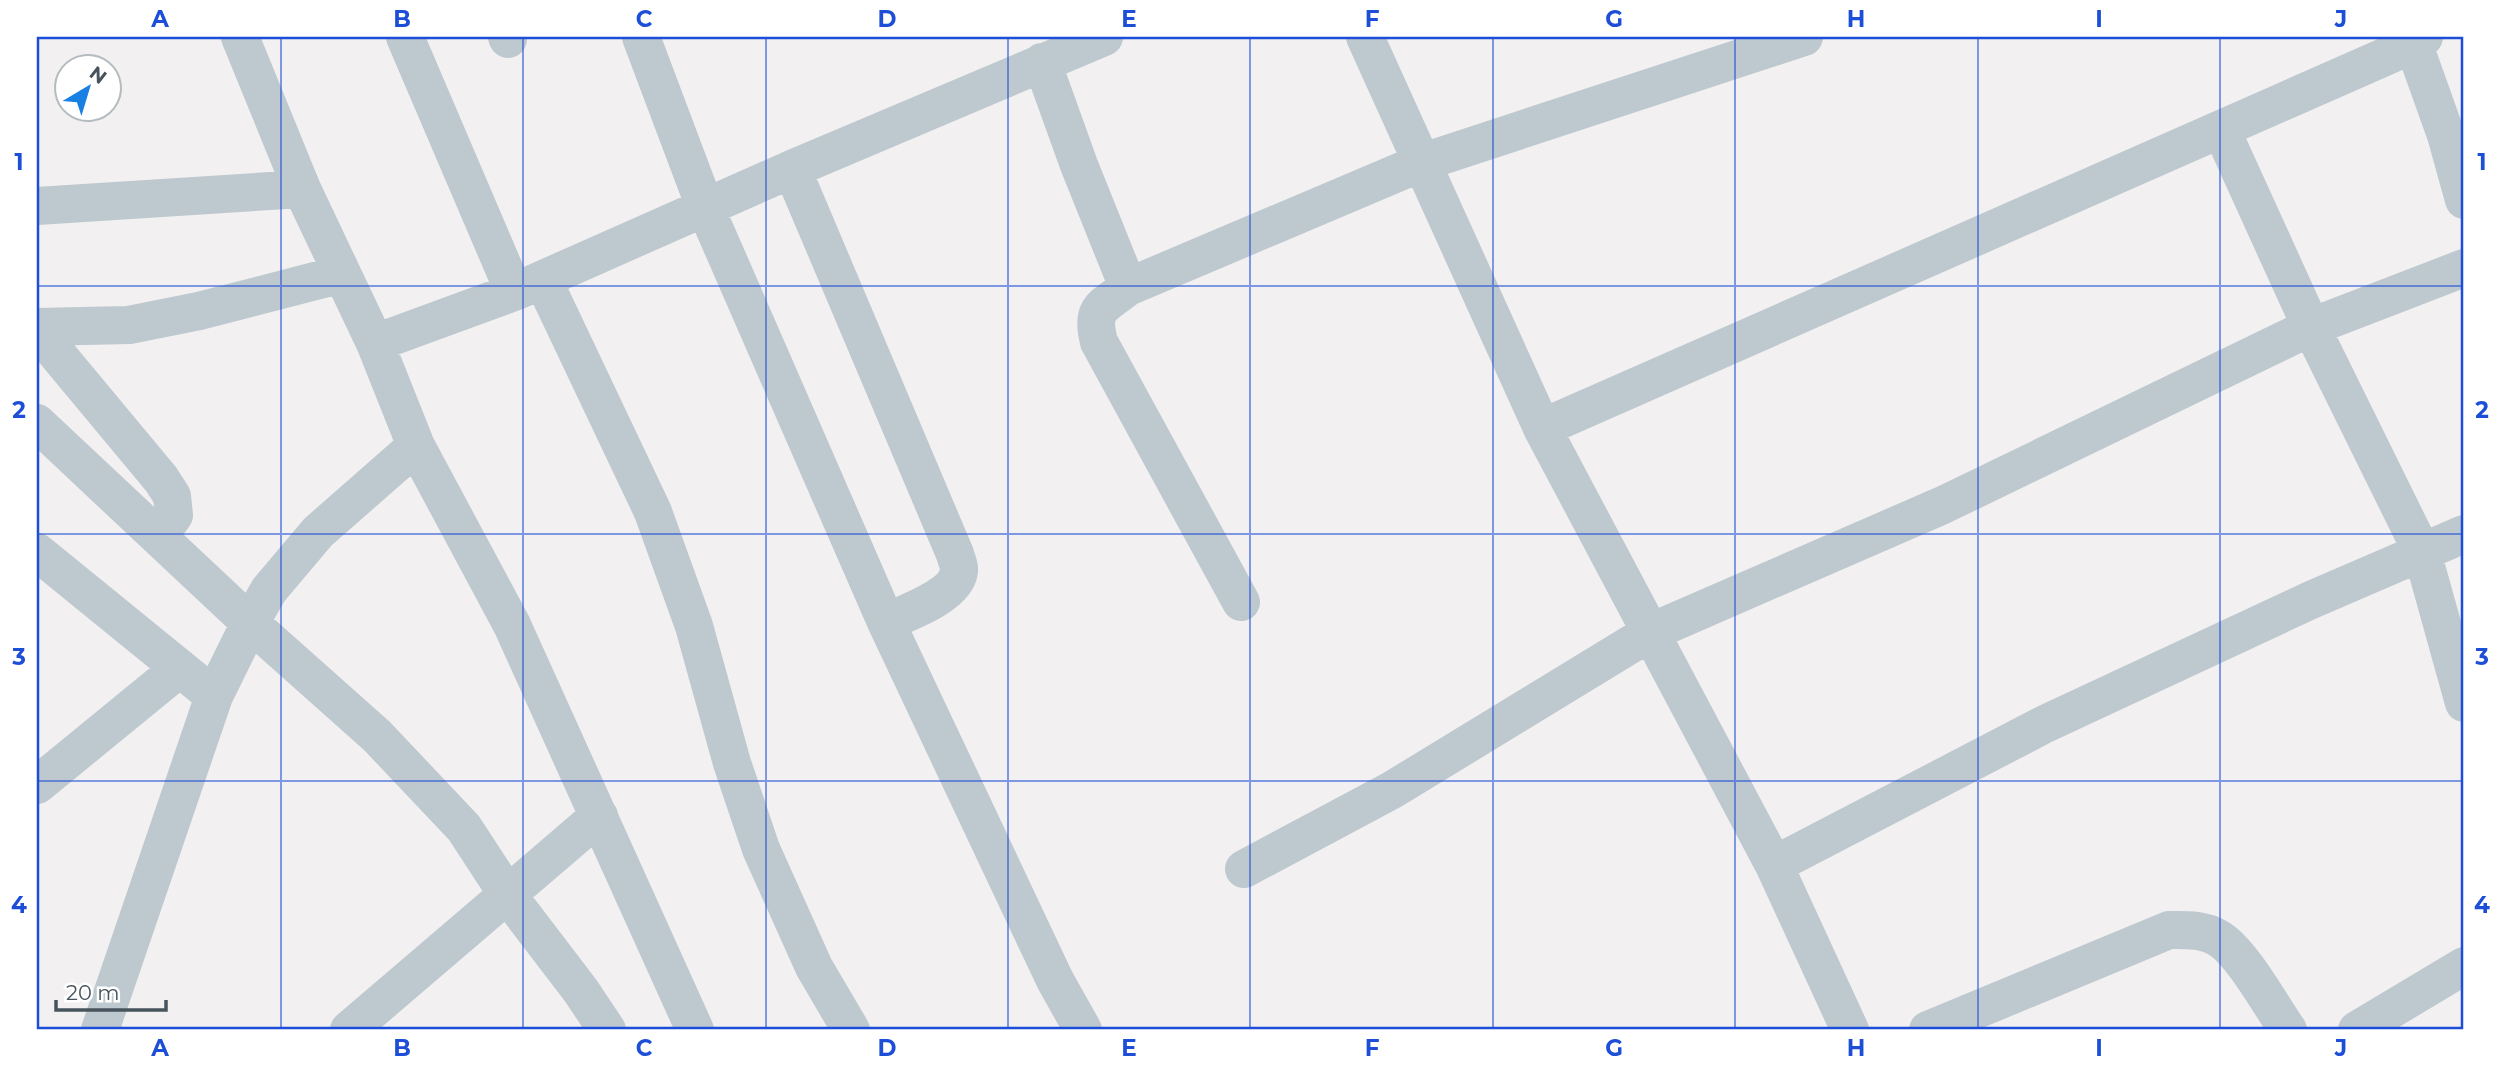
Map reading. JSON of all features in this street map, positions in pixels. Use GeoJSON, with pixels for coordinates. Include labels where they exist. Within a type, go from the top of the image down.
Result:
{"type":"FeatureCollection","features":[{"type":"Feature","properties":{"kind":"street"},"geometry":{"type":"LineString","coordinates":[[240,37],[302,188],[375,343],[416,446],[512,625],[695,1030]]}},
{"type":"Feature","properties":{"kind":"street"},"geometry":{"type":"LineString","coordinates":[[405,37],[529,286],[653,512],[694,626],[732,763],[761,849],[814,967],[850,1030]]}},
{"type":"Feature","properties":{"kind":"street"},"geometry":{"type":"LineString","coordinates":[[641,37],[705,207],[886,622],[1055,980],[1083,1030]]}},
{"type":"Feature","properties":{"kind":"street"},"geometry":{"type":"LineString","coordinates":[[375,343],[529,286],[792,169],[1104,37]]}},
{"type":"Feature","properties":{"kind":"street"},"geometry":{"type":"LineString","coordinates":[[1365,37],[1542,428],[1774,865],[1850,1030]]}},
{"type":"Feature","properties":{"kind":"street"},"geometry":{"type":"LineString","coordinates":[[1241,602],[1098,342],[1094,322],[1100,309],[1128,287],[1423,162],[1804,37]]}},
{"type":"Feature","properties":{"kind":"street"},"geometry":{"type":"LineString","coordinates":[[1542,428],[2221,129],[2417,39],[2464,200]]}},
{"type":"Feature","properties":{"kind":"street"},"geometry":{"type":"LineString","coordinates":[[1042,62],[1079,165],[1128,287]]}},
{"type":"Feature","properties":{"kind":"street"},"geometry":{"type":"LineString","coordinates":[[2221,129],[2311,327],[2422,552],[2464,703]]}},
{"type":"Feature","properties":{"kind":"street"},"geometry":{"type":"LineString","coordinates":[[792,169],[955,554],[959,570],[953,583],[936,599],[886,622]]}},
{"type":"Feature","properties":{"kind":"street"},"geometry":{"type":"LineString","coordinates":[[37,206],[302,188]]}},
{"type":"Feature","properties":{"kind":"street"},"geometry":{"type":"LineString","coordinates":[[1244,869],[1392,790],[1651,632],[1943,505],[2311,327],[2464,268]]}},
{"type":"Feature","properties":{"kind":"street"},"geometry":{"type":"LineString","coordinates":[[37,328],[129,325],[199,312],[342,274]]}},
{"type":"Feature","properties":{"kind":"street"},"geometry":{"type":"LineString","coordinates":[[37,328],[172,496],[174,515],[159,536]]}},
{"type":"Feature","properties":{"kind":"street"},"geometry":{"type":"LineString","coordinates":[[37,423],[250,623],[377,736],[464,828],[507,894],[581,991],[607,1030]]}},
{"type":"Feature","properties":{"kind":"street"},"geometry":{"type":"LineString","coordinates":[[100,1030],[214,696],[250,623],[270,590],[318,532],[416,446]]}},
{"type":"Feature","properties":{"kind":"street"},"geometry":{"type":"LineString","coordinates":[[1774,865],[2045,723],[2311,600],[2464,534]]}},
{"type":"Feature","properties":{"kind":"street"},"geometry":{"type":"LineString","coordinates":[[37,552],[214,696]]}},
{"type":"Feature","properties":{"kind":"street"},"geometry":{"type":"LineString","coordinates":[[37,785],[180,668]]}},
{"type":"Feature","properties":{"kind":"street"},"geometry":{"type":"LineString","coordinates":[[349,1030],[598,816]]}},
{"type":"Feature","properties":{"kind":"street"},"geometry":{"type":"LineString","coordinates":[[1928,1030],[2169,930],[2198,930],[2218,938],[2241,961],[2288,1030]]}},
{"type":"Feature","properties":{"kind":"street"},"geometry":{"type":"LineString","coordinates":[[2357,1030],[2464,966]]}}]}
